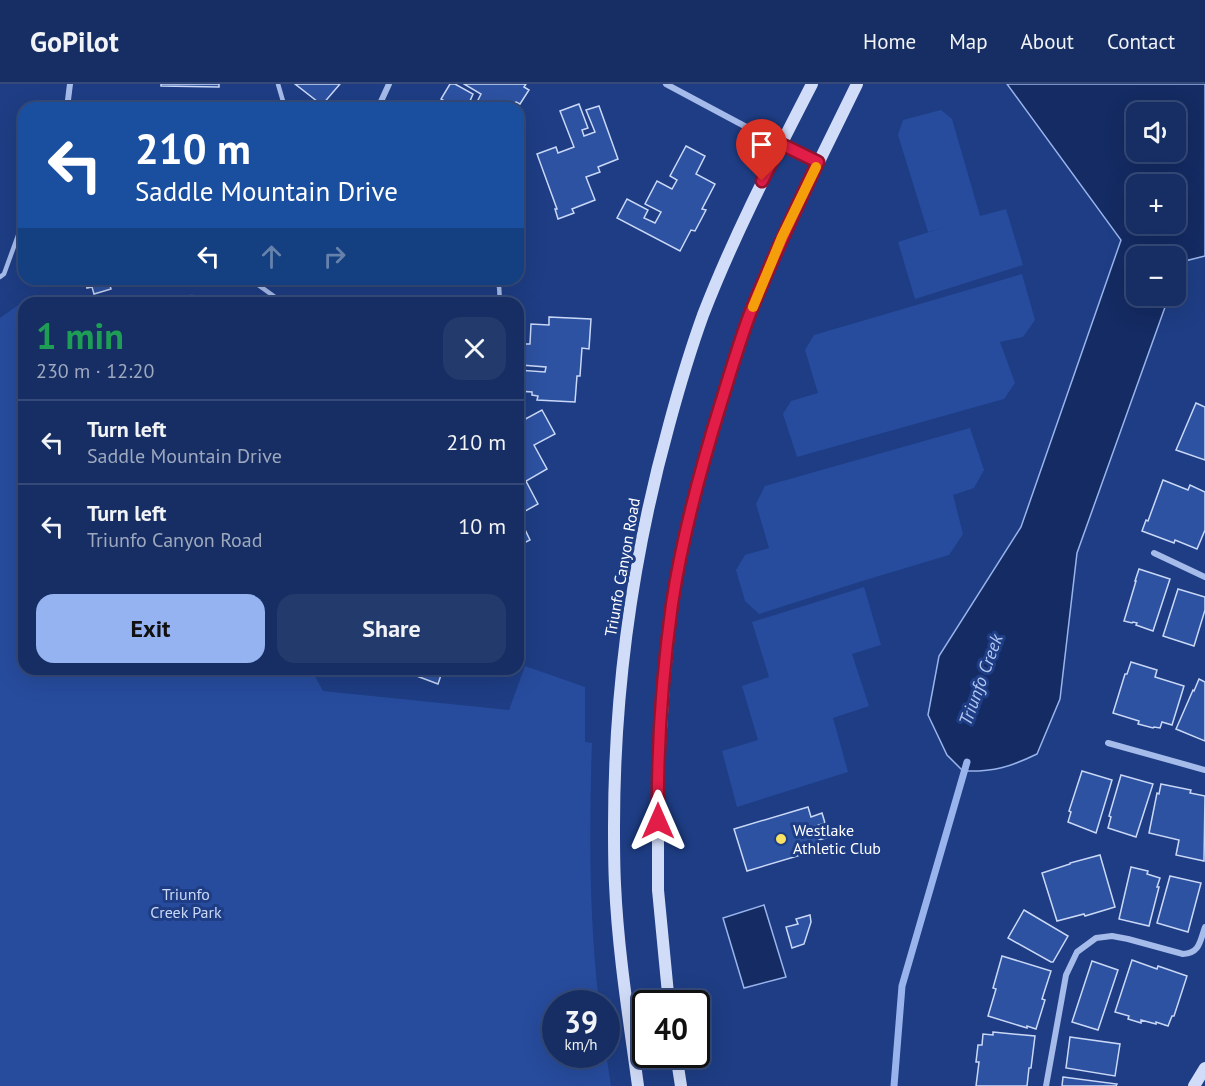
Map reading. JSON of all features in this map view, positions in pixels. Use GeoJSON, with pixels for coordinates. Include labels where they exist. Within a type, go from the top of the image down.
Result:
{"type":"FeatureCollection","features":[{"type":"Feature","properties":{"kind":"street"},"geometry":{"type":"LineString","coordinates":[[68,102],[70,84]]}},
{"type":"Feature","properties":{"kind":"street"},"geometry":{"type":"LineString","coordinates":[[381,102],[389,84]]}},
{"type":"Feature","properties":{"kind":"street"},"geometry":{"type":"LineString","coordinates":[[666,84],[818,162]]}},
{"type":"Feature","properties":{"kind":"street","name":"Triunfo Canyon Road"},"geometry":{"type":"LineString","coordinates":[[638,1086],[621,971],[615,883],[614,772],[631,601],[646,516],[661,455],[680,384],[703,316],[753,201],[812,84]]}},
{"type":"Feature","properties":{"kind":"street"},"geometry":{"type":"LineString","coordinates":[[668,990],[658,890],[658,776],[672,604],[686,531],[705,455],[750,313],[782,237],[857,84]]}},
{"type":"Feature","properties":{"kind":"street"},"geometry":{"type":"LineString","coordinates":[[1154,553],[1205,577]]}},
{"type":"Feature","properties":{"kind":"street"},"geometry":{"type":"LineString","coordinates":[[1108,743],[1205,770]]}},
{"type":"Feature","properties":{"kind":"street"},"geometry":{"type":"LineString","coordinates":[[1046,1086],[1066,975],[1077,952],[1096,938],[1112,936],[1182,954],[1190,953],[1197,950],[1205,927]]}},
{"type":"Feature","properties":{"kind":"street"},"geometry":{"type":"LineString","coordinates":[[678,1068],[681,1086]]}},
{"type":"Feature","properties":{"kind":"street"},"geometry":{"type":"LineString","coordinates":[[1194,1086],[1205,1068]]}},
{"type":"Feature","properties":{"kind":"lane"},"geometry":{"type":"LineString","coordinates":[[278,84],[283,102]]}},
{"type":"Feature","properties":{"kind":"lane"},"geometry":{"type":"LineString","coordinates":[[0,277],[4,274],[18,236]]}},
{"type":"Feature","properties":{"kind":"lane"},"geometry":{"type":"LineString","coordinates":[[258,285],[275,297]]}},
{"type":"Feature","properties":{"kind":"lane"},"geometry":{"type":"LineString","coordinates":[[499,285],[500,297]]}},
{"type":"Feature","properties":{"kind":"green space"},"geometry":{"type":"Polygon","coordinates":[[[941,110],[952,119],[980,216],[1006,209],[1023,265],[915,299],[898,242],[945,227],[928,232],[898,135],[903,120],[941,110]]]}},
{"type":"Feature","properties":{"kind":"green space"},"geometry":{"type":"Polygon","coordinates":[[[1022,274],[1035,320],[1023,337],[1000,342],[1015,383],[1004,399],[797,457],[783,414],[791,401],[818,393],[805,350],[814,335],[1022,274]]]}},
{"type":"Feature","properties":{"kind":"green space"},"geometry":{"type":"Polygon","coordinates":[[[192,294],[197,297],[181,297],[192,294]]]}},
{"type":"Feature","properties":{"kind":"green space","name":"Triunfo Creek Park"},"geometry":{"type":"Polygon","coordinates":[[[18,305],[18,675],[314,675],[323,691],[509,710],[522,675],[524,675],[525,666],[585,687],[585,742],[592,743],[591,873],[598,990],[542,990],[542,1068],[608,1068],[611,1086],[0,1086],[0,318],[18,305]]]}},
{"type":"Feature","properties":{"kind":"green space"},"geometry":{"type":"Polygon","coordinates":[[[970,428],[984,470],[974,488],[953,495],[963,534],[949,555],[759,614],[745,601],[736,570],[745,555],[769,548],[756,504],[765,486],[970,428]]]}},
{"type":"Feature","properties":{"kind":"green space"},"geometry":{"type":"Polygon","coordinates":[[[864,587],[881,645],[852,654],[869,706],[833,718],[848,772],[737,807],[722,751],[758,740],[742,686],[769,677],[752,622],[864,587]]]}},
{"type":"Feature","properties":{"kind":"water"},"geometry":{"type":"Polygon","coordinates":[[[1007,84],[1205,84],[1205,256],[1186,261],[1186,246],[1126,246],[1126,306],[1165,306],[1077,553],[1060,699],[1037,754],[1002,768],[963,771],[947,755],[928,715],[939,656],[1021,527],[1121,240],[1007,84]]]}},
{"type":"Feature","properties":{"kind":"water"},"geometry":{"type":"Polygon","coordinates":[[[764,905],[786,977],[744,988],[723,918],[764,905]]]}},
{"type":"Feature","properties":{"kind":"building"},"geometry":{"type":"Polygon","coordinates":[[[161,84],[219,84],[219,87],[161,86],[161,84]]]}},
{"type":"Feature","properties":{"kind":"building"},"geometry":{"type":"Polygon","coordinates":[[[295,84],[340,84],[325,102],[318,102],[295,84]]]}},
{"type":"Feature","properties":{"kind":"building"},"geometry":{"type":"Polygon","coordinates":[[[450,84],[455,84],[473,94],[470,101],[472,102],[446,102],[441,99],[450,84]]]}},
{"type":"Feature","properties":{"kind":"building"},"geometry":{"type":"Polygon","coordinates":[[[464,84],[526,84],[524,87],[529,90],[521,102],[477,102],[481,94],[464,84]]]}},
{"type":"Feature","properties":{"kind":"building"},"geometry":{"type":"Polygon","coordinates":[[[579,104],[588,128],[582,130],[584,136],[595,132],[586,110],[599,106],[618,159],[598,167],[600,172],[586,177],[595,200],[572,209],[574,213],[558,219],[555,209],[557,209],[537,154],[556,147],[558,153],[574,147],[560,111],[579,104]]]}},
{"type":"Feature","properties":{"kind":"building"},"geometry":{"type":"Polygon","coordinates":[[[686,146],[705,156],[696,174],[715,184],[702,209],[706,210],[695,231],[691,230],[680,251],[617,218],[627,199],[648,210],[644,218],[655,223],[661,212],[645,204],[657,181],[672,189],[677,180],[670,176],[686,146]]]}},
{"type":"Feature","properties":{"kind":"building"},"geometry":{"type":"Polygon","coordinates":[[[86,285],[110,285],[111,289],[94,294],[92,287],[87,288],[86,285]]]}},
{"type":"Feature","properties":{"kind":"building"},"geometry":{"type":"Polygon","coordinates":[[[549,317],[591,319],[589,349],[582,348],[575,402],[537,400],[538,396],[532,395],[532,392],[524,391],[524,370],[545,372],[546,367],[524,365],[524,344],[530,344],[531,324],[549,325],[549,317]]]}},
{"type":"Feature","properties":{"kind":"building"},"geometry":{"type":"Polygon","coordinates":[[[1196,403],[1205,407],[1205,460],[1176,450],[1196,403]]]}},
{"type":"Feature","properties":{"kind":"building"},"geometry":{"type":"Polygon","coordinates":[[[542,410],[555,434],[534,445],[547,469],[526,481],[538,504],[524,512],[524,420],[542,410]]]}},
{"type":"Feature","properties":{"kind":"building"},"geometry":{"type":"Polygon","coordinates":[[[1163,480],[1188,490],[1190,485],[1205,492],[1205,530],[1197,549],[1142,531],[1163,480]]]}},
{"type":"Feature","properties":{"kind":"building"},"geometry":{"type":"Polygon","coordinates":[[[524,528],[530,540],[524,543],[524,528]]]}},
{"type":"Feature","properties":{"kind":"building"},"geometry":{"type":"Polygon","coordinates":[[[1139,569],[1170,579],[1153,631],[1136,625],[1137,623],[1124,621],[1139,569]]]}},
{"type":"Feature","properties":{"kind":"building"},"geometry":{"type":"Polygon","coordinates":[[[1178,589],[1205,597],[1205,610],[1194,646],[1163,636],[1178,589]]]}},
{"type":"Feature","properties":{"kind":"building"},"geometry":{"type":"Polygon","coordinates":[[[1131,662],[1157,670],[1155,677],[1184,686],[1172,725],[1162,722],[1160,728],[1153,728],[1113,713],[1131,662]]]}},
{"type":"Feature","properties":{"kind":"building"},"geometry":{"type":"Polygon","coordinates":[[[414,675],[441,675],[438,684],[414,675]]]}},
{"type":"Feature","properties":{"kind":"building"},"geometry":{"type":"Polygon","coordinates":[[[1199,679],[1205,682],[1205,741],[1176,729],[1199,679]]]}},
{"type":"Feature","properties":{"kind":"building"},"geometry":{"type":"Polygon","coordinates":[[[1082,771],[1112,780],[1096,833],[1068,822],[1071,812],[1069,811],[1082,771]]]}},
{"type":"Feature","properties":{"kind":"building"},"geometry":{"type":"Polygon","coordinates":[[[1121,775],[1153,784],[1136,837],[1108,828],[1111,817],[1109,816],[1121,775]]]}},
{"type":"Feature","properties":{"kind":"building"},"geometry":{"type":"Polygon","coordinates":[[[1161,784],[1191,790],[1190,793],[1205,796],[1204,861],[1176,855],[1179,840],[1149,833],[1161,784]]]}},
{"type":"Feature","properties":{"kind":"building","name":"Westlake Athletic Club"},"geometry":{"type":"Polygon","coordinates":[[[808,807],[811,817],[822,813],[825,823],[813,827],[813,830],[826,826],[829,837],[819,840],[821,849],[747,871],[734,829],[808,807]]]}},
{"type":"Feature","properties":{"kind":"building"},"geometry":{"type":"Polygon","coordinates":[[[1100,855],[1115,907],[1057,921],[1042,873],[1100,855]]]}},
{"type":"Feature","properties":{"kind":"building"},"geometry":{"type":"Polygon","coordinates":[[[1131,867],[1148,871],[1147,874],[1160,878],[1149,926],[1119,919],[1131,867]]]}},
{"type":"Feature","properties":{"kind":"building"},"geometry":{"type":"Polygon","coordinates":[[[1170,876],[1201,883],[1188,932],[1157,923],[1170,876]]]}},
{"type":"Feature","properties":{"kind":"building"},"geometry":{"type":"Polygon","coordinates":[[[1024,910],[1068,936],[1053,962],[1008,938],[1024,910]]]}},
{"type":"Feature","properties":{"kind":"building"},"geometry":{"type":"Polygon","coordinates":[[[810,915],[811,922],[804,944],[792,948],[786,927],[798,924],[796,919],[810,915]]]}},
{"type":"Feature","properties":{"kind":"building"},"geometry":{"type":"Polygon","coordinates":[[[1002,956],[1051,971],[1036,1029],[988,1016],[1002,956]]]}},
{"type":"Feature","properties":{"kind":"building"},"geometry":{"type":"Polygon","coordinates":[[[1132,960],[1187,976],[1174,1016],[1168,1026],[1141,1020],[1141,1023],[1115,1012],[1132,960]]]}},
{"type":"Feature","properties":{"kind":"building"},"geometry":{"type":"Polygon","coordinates":[[[1092,961],[1118,970],[1098,1030],[1072,1022],[1092,961]]]}},
{"type":"Feature","properties":{"kind":"building"},"geometry":{"type":"Polygon","coordinates":[[[993,1032],[1035,1036],[1027,1086],[976,1086],[979,1062],[976,1062],[978,1045],[982,1045],[983,1034],[993,1035],[993,1032]]]}},
{"type":"Feature","properties":{"kind":"building"},"geometry":{"type":"Polygon","coordinates":[[[1070,1037],[1120,1044],[1115,1076],[1066,1068],[1070,1037]]]}},
{"type":"Feature","properties":{"kind":"building"},"geometry":{"type":"Polygon","coordinates":[[[1063,1077],[1117,1084],[1116,1086],[1062,1086],[1063,1077]]]}},
{"type":"Feature","properties":{"kind":"waterway","name":"Triunfo Creek"},"geometry":{"type":"LineString","coordinates":[[894,1086],[902,986],[967,762]]}},
{"type":"Feature","properties":{"kind":"slow traffic"},"geometry":{"type":"LineString","coordinates":[[753,307],[782,237],[816,167]]}},
{"type":"Feature","properties":{"kind":"place","name":"Westlake Athletic Club"},"geometry":{"type":"Point","coordinates":[781,839]}},
{"type":"Feature","properties":{"kind":"route"},"geometry":{"type":"LineString","coordinates":[[658,821],[658,776],[664,683],[672,604],[686,531],[705,455],[750,313],[782,237],[818,162],[781,144],[762,181]]}}]}
